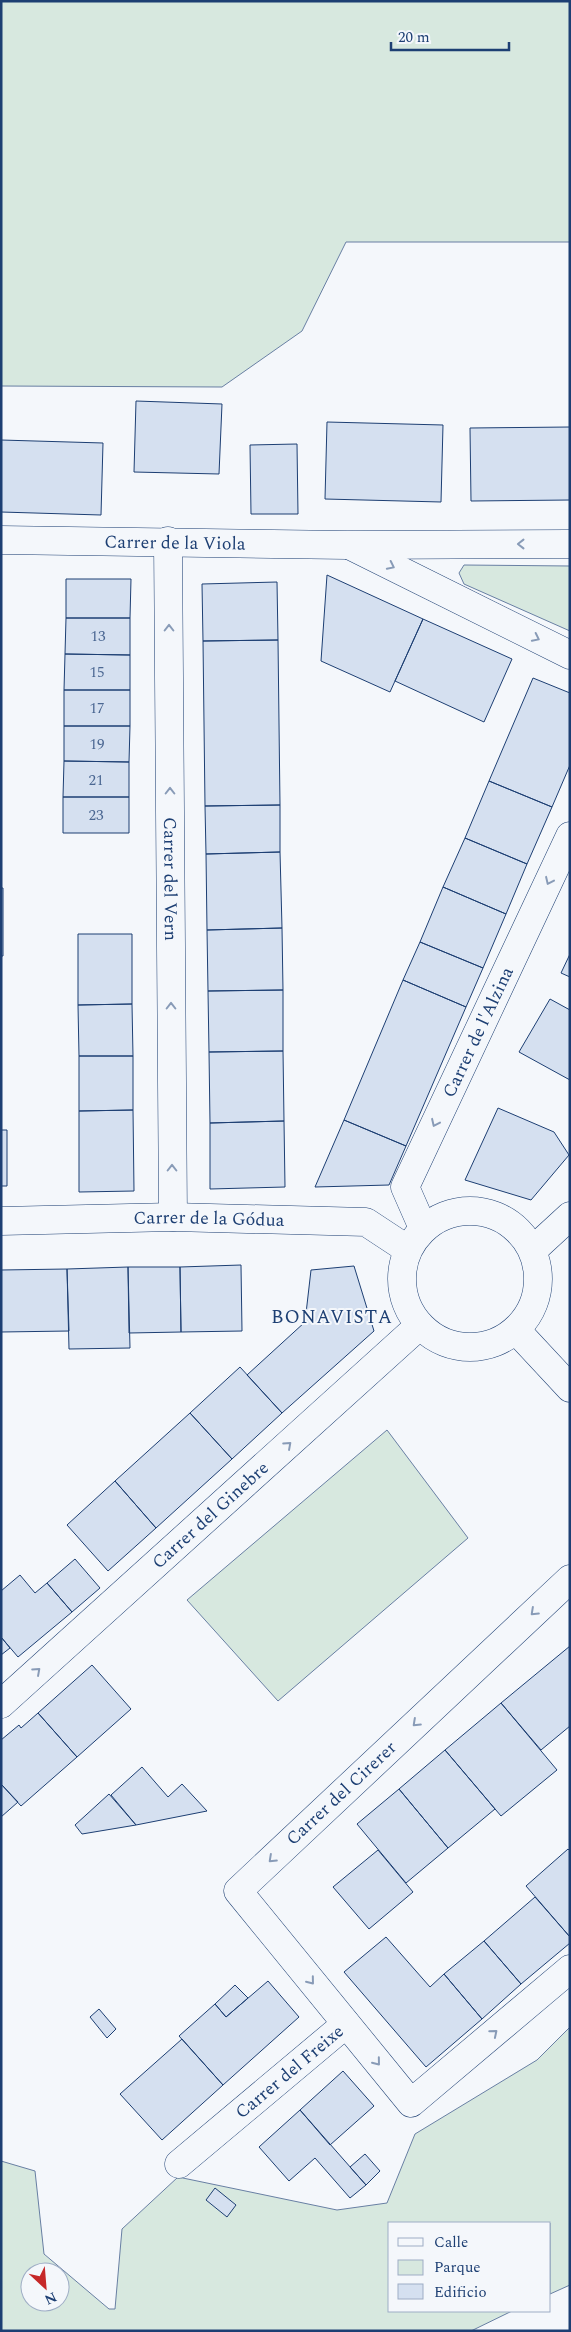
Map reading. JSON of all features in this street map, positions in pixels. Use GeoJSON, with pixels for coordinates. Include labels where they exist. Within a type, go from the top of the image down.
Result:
{"type":"FeatureCollection","features":[{"type":"Feature","properties":{"kind":"street","name":"Carrer de la Viola"},"geometry":{"type":"LineString","coordinates":[[1,540],[347,544],[570,544]]}},
{"type":"Feature","properties":{"kind":"street","name":"Carrer del Vern"},"geometry":{"type":"LineString","coordinates":[[168,541],[173,1217]]}},
{"type":"Feature","properties":{"kind":"street","name":"Carrer de la Viola"},"geometry":{"type":"LineString","coordinates":[[347,544],[570,655]]}},
{"type":"Feature","properties":{"kind":"street","name":"Carrer de l'Alzina"},"geometry":{"type":"LineString","coordinates":[[415,1238],[405,1187],[570,836]]}},
{"type":"Feature","properties":{"kind":"street"},"geometry":{"type":"LineString","coordinates":[[484,1211],[513,1225],[533,1250],[539,1278],[534,1307],[516,1330],[485,1346],[449,1345],[419,1326],[402,1289],[415,1238],[451,1212],[484,1211]]}},
{"type":"Feature","properties":{"kind":"street"},"geometry":{"type":"LineString","coordinates":[[533,1250],[570,1216]]}},
{"type":"Feature","properties":{"kind":"street","name":"Carrer de la Gódua"},"geometry":{"type":"LineString","coordinates":[[1,1221],[173,1217],[366,1222],[415,1238]]}},
{"type":"Feature","properties":{"kind":"street","name":"Carrer del Ginebre"},"geometry":{"type":"LineString","coordinates":[[1,1704],[419,1326]]}},
{"type":"Feature","properties":{"kind":"street"},"geometry":{"type":"LineString","coordinates":[[516,1330],[570,1388]]}},
{"type":"Feature","properties":{"kind":"street","name":"Carrer del Cirerer"},"geometry":{"type":"LineString","coordinates":[[346,2024],[238,1891],[570,1579]]}},
{"type":"Feature","properties":{"kind":"street","name":"Carrer del Freixe"},"geometry":{"type":"LineString","coordinates":[[179,2164],[346,2024],[411,2103],[570,1969]]}},
{"type":"Feature","properties":{"kind":"green space"},"geometry":{"type":"Polygon","coordinates":[[[1,1],[570,1],[570,242],[346,242],[302,331],[222,387],[1,386],[1,1]]]}},
{"type":"Feature","properties":{"kind":"green space"},"geometry":{"type":"Polygon","coordinates":[[[464,565],[570,566],[570,631],[464,584],[459,573],[464,565]]]}},
{"type":"Feature","properties":{"kind":"green space"},"geometry":{"type":"Polygon","coordinates":[[[387,1430],[468,1538],[278,1701],[187,1600],[387,1430]]]}},
{"type":"Feature","properties":{"kind":"green space"},"geometry":{"type":"Polygon","coordinates":[[[570,2027],[570,2285],[551,2294],[551,2222],[388,2222],[388,2312],[510,2312],[471,2331],[1,2331],[1,2161],[35,2171],[44,2254],[53,2262],[20,2262],[20,2312],[70,2312],[70,2276],[109,2309],[115,2309],[122,2229],[178,2177],[337,2210],[387,2203],[415,2134],[537,2060],[570,2027]]]}},
{"type":"Feature","properties":{"kind":"building"},"geometry":{"type":"Polygon","coordinates":[[[136,401],[222,404],[219,474],[134,472],[136,401]]]}},
{"type":"Feature","properties":{"kind":"building"},"geometry":{"type":"Polygon","coordinates":[[[327,422],[443,425],[441,502],[325,499],[327,422]]]}},
{"type":"Feature","properties":{"kind":"building"},"geometry":{"type":"Polygon","coordinates":[[[570,427],[570,500],[471,501],[470,428],[570,427]]]}},
{"type":"Feature","properties":{"kind":"building"},"geometry":{"type":"Polygon","coordinates":[[[1,440],[103,443],[101,515],[1,512],[1,440]]]}},
{"type":"Feature","properties":{"kind":"building"},"geometry":{"type":"Polygon","coordinates":[[[297,444],[298,514],[251,514],[250,445],[297,444]]]}},
{"type":"Feature","properties":{"kind":"building"},"geometry":{"type":"Polygon","coordinates":[[[327,575],[423,619],[390,692],[321,661],[327,575]]]}},
{"type":"Feature","properties":{"kind":"building"},"geometry":{"type":"Polygon","coordinates":[[[66,579],[131,579],[130,618],[66,618],[66,579]]]}},
{"type":"Feature","properties":{"kind":"building"},"geometry":{"type":"Polygon","coordinates":[[[277,582],[278,640],[203,641],[202,584],[277,582]]]}},
{"type":"Feature","properties":{"kind":"building"},"geometry":{"type":"Polygon","coordinates":[[[66,618],[130,618],[130,655],[65,654],[66,618]]]}},
{"type":"Feature","properties":{"kind":"building"},"geometry":{"type":"Polygon","coordinates":[[[423,619],[512,659],[484,722],[395,681],[423,619]]]}},
{"type":"Feature","properties":{"kind":"building"},"geometry":{"type":"Polygon","coordinates":[[[278,640],[280,805],[205,806],[203,641],[278,640]]]}},
{"type":"Feature","properties":{"kind":"building"},"geometry":{"type":"Polygon","coordinates":[[[65,654],[130,655],[130,690],[64,690],[65,654]]]}},
{"type":"Feature","properties":{"kind":"building"},"geometry":{"type":"Polygon","coordinates":[[[533,678],[570,693],[570,765],[552,807],[489,781],[533,678]]]}},
{"type":"Feature","properties":{"kind":"building"},"geometry":{"type":"Polygon","coordinates":[[[64,690],[130,690],[130,726],[64,726],[64,690]]]}},
{"type":"Feature","properties":{"kind":"building"},"geometry":{"type":"Polygon","coordinates":[[[64,726],[130,726],[129,762],[64,761],[64,726]]]}},
{"type":"Feature","properties":{"kind":"building"},"geometry":{"type":"Polygon","coordinates":[[[64,761],[129,762],[129,797],[63,797],[64,761]]]}},
{"type":"Feature","properties":{"kind":"building"},"geometry":{"type":"Polygon","coordinates":[[[489,781],[552,807],[527,864],[465,838],[489,781]]]}},
{"type":"Feature","properties":{"kind":"building"},"geometry":{"type":"Polygon","coordinates":[[[63,797],[129,797],[129,833],[63,833],[63,797]]]}},
{"type":"Feature","properties":{"kind":"building"},"geometry":{"type":"Polygon","coordinates":[[[280,805],[280,852],[206,854],[205,806],[280,805]]]}},
{"type":"Feature","properties":{"kind":"building"},"geometry":{"type":"Polygon","coordinates":[[[465,838],[527,864],[506,914],[443,887],[465,838]]]}},
{"type":"Feature","properties":{"kind":"building"},"geometry":{"type":"Polygon","coordinates":[[[280,852],[282,928],[207,930],[206,854],[280,852]]]}},
{"type":"Feature","properties":{"kind":"building"},"geometry":{"type":"Polygon","coordinates":[[[443,887],[506,914],[483,968],[420,942],[443,887]]]}},
{"type":"Feature","properties":{"kind":"building"},"geometry":{"type":"Polygon","coordinates":[[[1,888],[3,888],[3,956],[1,956],[1,888]]]}},
{"type":"Feature","properties":{"kind":"building"},"geometry":{"type":"Polygon","coordinates":[[[282,928],[283,990],[208,991],[207,930],[282,928]]]}},
{"type":"Feature","properties":{"kind":"building"},"geometry":{"type":"Polygon","coordinates":[[[78,934],[132,934],[132,1004],[78,1005],[78,934]]]}},
{"type":"Feature","properties":{"kind":"building"},"geometry":{"type":"Polygon","coordinates":[[[420,942],[483,968],[466,1007],[403,980],[420,942]]]}},
{"type":"Feature","properties":{"kind":"building"},"geometry":{"type":"Polygon","coordinates":[[[570,954],[570,977],[561,973],[570,954]]]}},
{"type":"Feature","properties":{"kind":"building"},"geometry":{"type":"Polygon","coordinates":[[[403,980],[466,1007],[406,1146],[344,1120],[403,980]]]}},
{"type":"Feature","properties":{"kind":"building"},"geometry":{"type":"Polygon","coordinates":[[[283,990],[283,1051],[209,1052],[208,991],[283,990]]]}},
{"type":"Feature","properties":{"kind":"building"},"geometry":{"type":"Polygon","coordinates":[[[550,999],[570,1010],[570,1080],[519,1052],[550,999]]]}},
{"type":"Feature","properties":{"kind":"building"},"geometry":{"type":"Polygon","coordinates":[[[132,1004],[133,1056],[79,1056],[78,1005],[132,1004]]]}},
{"type":"Feature","properties":{"kind":"building"},"geometry":{"type":"Polygon","coordinates":[[[283,1051],[284,1121],[210,1123],[209,1052],[283,1051]]]}},
{"type":"Feature","properties":{"kind":"building"},"geometry":{"type":"Polygon","coordinates":[[[79,1056],[133,1056],[133,1110],[79,1111],[79,1056]]]}},
{"type":"Feature","properties":{"kind":"building"},"geometry":{"type":"Polygon","coordinates":[[[498,1108],[554,1132],[569,1155],[531,1200],[465,1180],[498,1108]]]}},
{"type":"Feature","properties":{"kind":"building"},"geometry":{"type":"Polygon","coordinates":[[[133,1110],[134,1191],[79,1192],[79,1111],[133,1110]]]}},
{"type":"Feature","properties":{"kind":"building"},"geometry":{"type":"Polygon","coordinates":[[[344,1120],[406,1146],[389,1185],[315,1187],[344,1120]]]}},
{"type":"Feature","properties":{"kind":"building"},"geometry":{"type":"Polygon","coordinates":[[[284,1121],[285,1187],[210,1189],[210,1123],[284,1121]]]}},
{"type":"Feature","properties":{"kind":"building"},"geometry":{"type":"Polygon","coordinates":[[[1,1130],[7,1130],[7,1186],[1,1186],[1,1130]]]}},
{"type":"Feature","properties":{"kind":"building"},"geometry":{"type":"Polygon","coordinates":[[[241,1265],[242,1331],[181,1332],[180,1267],[241,1265]]]}},
{"type":"Feature","properties":{"kind":"building"},"geometry":{"type":"Polygon","coordinates":[[[354,1266],[374,1331],[282,1413],[247,1375],[305,1322],[311,1270],[354,1266]]]}},
{"type":"Feature","properties":{"kind":"building"},"geometry":{"type":"Polygon","coordinates":[[[128,1267],[130,1348],[69,1349],[67,1269],[128,1267]]]}},
{"type":"Feature","properties":{"kind":"building"},"geometry":{"type":"Polygon","coordinates":[[[128,1267],[180,1267],[181,1332],[129,1333],[128,1267]]]}},
{"type":"Feature","properties":{"kind":"building"},"geometry":{"type":"Polygon","coordinates":[[[67,1269],[69,1331],[1,1332],[1,1270],[67,1269]]]}},
{"type":"Feature","properties":{"kind":"building"},"geometry":{"type":"Polygon","coordinates":[[[240,1367],[282,1413],[232,1459],[190,1413],[240,1367]]]}},
{"type":"Feature","properties":{"kind":"building"},"geometry":{"type":"Polygon","coordinates":[[[190,1413],[232,1459],[156,1528],[115,1481],[190,1413]]]}},
{"type":"Feature","properties":{"kind":"building"},"geometry":{"type":"Polygon","coordinates":[[[115,1481],[156,1528],[108,1571],[67,1525],[115,1481]]]}},
{"type":"Feature","properties":{"kind":"building"},"geometry":{"type":"Polygon","coordinates":[[[75,1559],[100,1588],[72,1612],[47,1583],[75,1559]]]}},
{"type":"Feature","properties":{"kind":"building"},"geometry":{"type":"Polygon","coordinates":[[[20,1575],[35,1593],[47,1583],[72,1612],[18,1657],[1,1637],[1,1591],[20,1575]]]}},
{"type":"Feature","properties":{"kind":"building"},"geometry":{"type":"Polygon","coordinates":[[[1,1637],[10,1648],[1,1655],[1,1637]]]}},
{"type":"Feature","properties":{"kind":"building"},"geometry":{"type":"Polygon","coordinates":[[[570,1646],[570,1726],[541,1750],[501,1703],[570,1646]]]}},
{"type":"Feature","properties":{"kind":"building"},"geometry":{"type":"Polygon","coordinates":[[[92,1665],[131,1709],[77,1757],[38,1713],[92,1665]]]}},
{"type":"Feature","properties":{"kind":"building"},"geometry":{"type":"Polygon","coordinates":[[[501,1703],[557,1770],[501,1816],[445,1750],[501,1703]]]}},
{"type":"Feature","properties":{"kind":"building"},"geometry":{"type":"Polygon","coordinates":[[[38,1713],[77,1757],[21,1806],[1,1784],[1,1740],[19,1725],[21,1728],[38,1713]]]}},
{"type":"Feature","properties":{"kind":"building"},"geometry":{"type":"Polygon","coordinates":[[[445,1750],[495,1809],[448,1848],[399,1789],[445,1750]]]}},
{"type":"Feature","properties":{"kind":"building"},"geometry":{"type":"Polygon","coordinates":[[[142,1767],[168,1797],[182,1784],[207,1811],[136,1825],[111,1795],[142,1767]]]}},
{"type":"Feature","properties":{"kind":"building"},"geometry":{"type":"Polygon","coordinates":[[[1,1784],[18,1802],[1,1817],[1,1784]]]}},
{"type":"Feature","properties":{"kind":"building"},"geometry":{"type":"Polygon","coordinates":[[[399,1789],[448,1848],[406,1883],[357,1824],[399,1789]]]}},
{"type":"Feature","properties":{"kind":"building"},"geometry":{"type":"Polygon","coordinates":[[[109,1794],[136,1825],[82,1834],[75,1825],[109,1794]]]}},
{"type":"Feature","properties":{"kind":"building"},"geometry":{"type":"Polygon","coordinates":[[[568,1849],[570,1851],[570,1937],[526,1886],[568,1849]]]}},
{"type":"Feature","properties":{"kind":"building"},"geometry":{"type":"Polygon","coordinates":[[[378,1850],[413,1892],[369,1929],[333,1887],[378,1850]]]}},
{"type":"Feature","properties":{"kind":"building"},"geometry":{"type":"Polygon","coordinates":[[[535,1897],[570,1937],[570,1943],[521,1984],[484,1941],[535,1897]]]}},
{"type":"Feature","properties":{"kind":"building"},"geometry":{"type":"Polygon","coordinates":[[[386,1937],[430,1987],[444,1974],[482,2019],[426,2067],[344,1972],[386,1937]]]}},
{"type":"Feature","properties":{"kind":"building"},"geometry":{"type":"Polygon","coordinates":[[[484,1941],[521,1984],[482,2019],[444,1974],[484,1941]]]}},
{"type":"Feature","properties":{"kind":"building"},"geometry":{"type":"Polygon","coordinates":[[[268,1981],[299,2017],[223,2085],[179,2036],[215,2004],[226,2017],[268,1981]]]}},
{"type":"Feature","properties":{"kind":"building"},"geometry":{"type":"Polygon","coordinates":[[[235,1985],[248,1998],[226,2017],[215,2004],[235,1985]]]}},
{"type":"Feature","properties":{"kind":"building"},"geometry":{"type":"Polygon","coordinates":[[[99,2009],[116,2029],[107,2038],[90,2017],[99,2009]]]}},
{"type":"Feature","properties":{"kind":"building"},"geometry":{"type":"Polygon","coordinates":[[[182,2039],[223,2085],[162,2140],[120,2094],[182,2039]]]}},
{"type":"Feature","properties":{"kind":"building"},"geometry":{"type":"Polygon","coordinates":[[[343,2071],[374,2106],[330,2145],[300,2110],[343,2071]]]}},
{"type":"Feature","properties":{"kind":"building"},"geometry":{"type":"Polygon","coordinates":[[[300,2110],[366,2185],[350,2198],[315,2158],[289,2181],[259,2147],[300,2110]]]}},
{"type":"Feature","properties":{"kind":"building"},"geometry":{"type":"Polygon","coordinates":[[[365,2154],[380,2171],[366,2185],[350,2167],[365,2154]]]}},
{"type":"Feature","properties":{"kind":"building"},"geometry":{"type":"Polygon","coordinates":[[[215,2188],[236,2205],[227,2217],[206,2200],[215,2188]]]}},
{"type":"Feature","properties":{"kind":"district","name":"BONAVISTA"},"geometry":{"type":"Point","coordinates":[332,1316]}}]}
